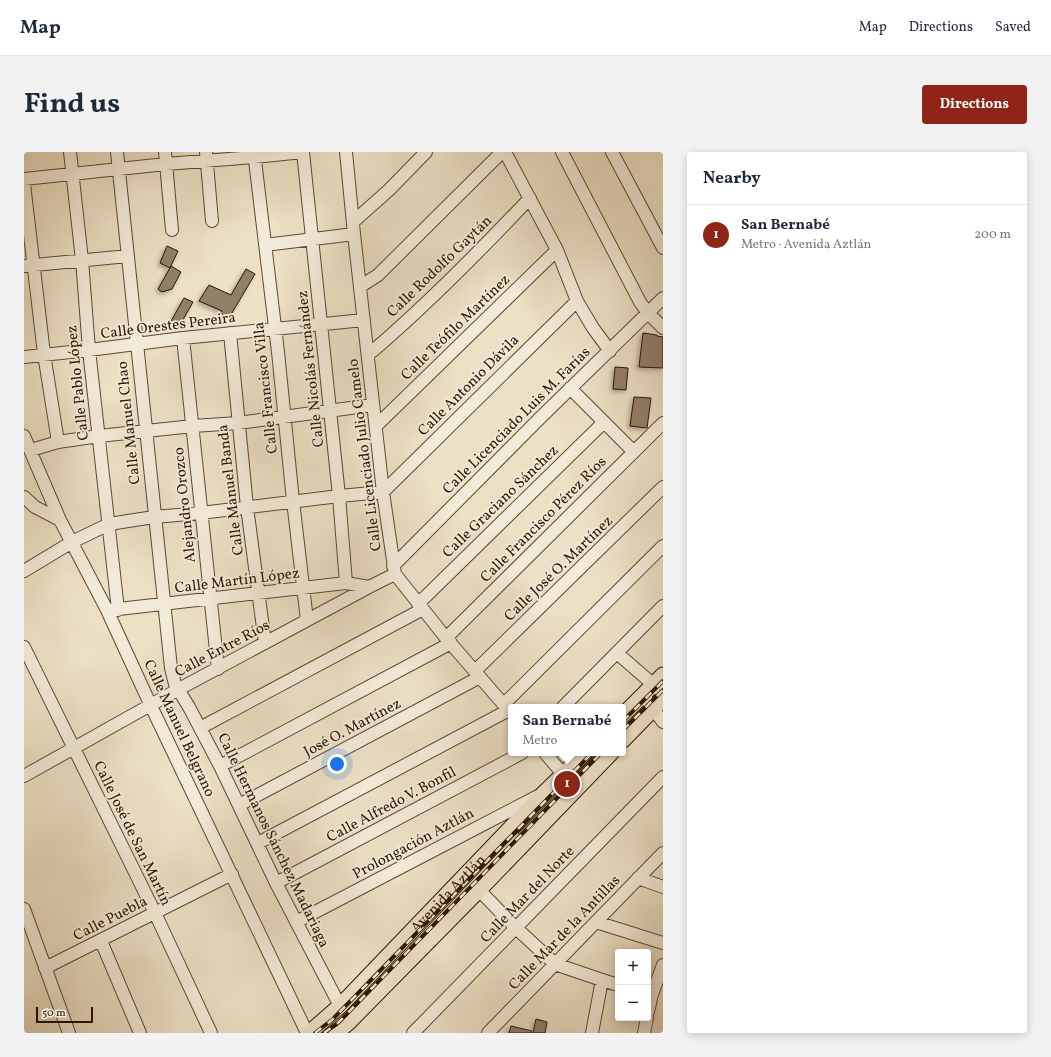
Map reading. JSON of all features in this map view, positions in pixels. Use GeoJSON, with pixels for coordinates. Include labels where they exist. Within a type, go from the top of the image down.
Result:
{"type":"FeatureCollection","features":[{"type":"Feature","properties":{"kind":"main road"},"geometry":{"type":"LineString","coordinates":[[626,712],[643,695],[660,684]]}},
{"type":"Feature","properties":{"kind":"main road"},"geometry":{"type":"LineString","coordinates":[[626,737],[658,704]]}},
{"type":"Feature","properties":{"kind":"main road","name":"Avenida Aztlán"},"geometry":{"type":"LineString","coordinates":[[308,1033],[340,1006],[544,792],[581,756]]}},
{"type":"Feature","properties":{"kind":"main road","name":"Avenida Aztlán"},"geometry":{"type":"LineString","coordinates":[[336,1033],[348,1023],[479,890],[608,756]]}},
{"type":"Feature","properties":{"kind":"street","name":"Calle Pablo López"},"geometry":{"type":"LineString","coordinates":[[70,152],[82,260],[98,436],[109,524],[112,610]]}},
{"type":"Feature","properties":{"kind":"street","name":"Calle Manuel Chao"},"geometry":{"type":"LineString","coordinates":[[116,152],[171,668],[175,684],[179,689]]}},
{"type":"Feature","properties":{"kind":"street"},"geometry":{"type":"LineString","coordinates":[[24,179],[118,170],[165,158],[303,152]]}},
{"type":"Feature","properties":{"kind":"street","name":"Calle Nicolás Fernández"},"geometry":{"type":"LineString","coordinates":[[303,152],[331,411],[346,583]]}},
{"type":"Feature","properties":{"kind":"street","name":"Calle Licenciado Julio Camelo"},"geometry":{"type":"LineString","coordinates":[[346,152],[373,405],[394,570],[420,607],[508,709]]}},
{"type":"Feature","properties":{"kind":"street"},"geometry":{"type":"LineString","coordinates":[[353,222],[426,152]]}},
{"type":"Feature","properties":{"kind":"street"},"geometry":{"type":"LineString","coordinates":[[360,286],[378,275],[502,152]]}},
{"type":"Feature","properties":{"kind":"street"},"geometry":{"type":"LineString","coordinates":[[505,152],[557,250],[577,300],[593,328],[610,351]]}},
{"type":"Feature","properties":{"kind":"street"},"geometry":{"type":"LineString","coordinates":[[562,152],[634,290],[648,313],[663,328]]}},
{"type":"Feature","properties":{"kind":"street"},"geometry":{"type":"LineString","coordinates":[[612,152],[663,248]]}},
{"type":"Feature","properties":{"kind":"street","name":"Calle Francisco Villa"},"geometry":{"type":"LineString","coordinates":[[254,155],[307,620]]}},
{"type":"Feature","properties":{"kind":"street"},"geometry":{"type":"LineString","coordinates":[[206,156],[212,221]]}},
{"type":"Feature","properties":{"kind":"street"},"geometry":{"type":"LineString","coordinates":[[165,158],[172,230]]}},
{"type":"Feature","properties":{"kind":"street"},"geometry":{"type":"LineString","coordinates":[[24,184],[29,266],[58,442]]}},
{"type":"Feature","properties":{"kind":"street","name":"Calle Rodolfo Gaytán"},"geometry":{"type":"LineString","coordinates":[[368,354],[395,332],[461,270],[530,198]]}},
{"type":"Feature","properties":{"kind":"street"},"geometry":{"type":"LineString","coordinates":[[265,245],[354,234]]}},
{"type":"Feature","properties":{"kind":"street","name":"Calle Teófilo Martínez"},"geometry":{"type":"LineString","coordinates":[[376,426],[557,250]]}},
{"type":"Feature","properties":{"kind":"street"},"geometry":{"type":"LineString","coordinates":[[29,266],[128,256]]}},
{"type":"Feature","properties":{"kind":"street","name":"Calle Licenciado Luis M. Farías"},"geometry":{"type":"LineString","coordinates":[[394,570],[570,388],[610,351],[663,298]]}},
{"type":"Feature","properties":{"kind":"street","name":"Calle Antonio Dávila"},"geometry":{"type":"LineString","coordinates":[[383,492],[577,300]]}},
{"type":"Feature","properties":{"kind":"street","name":"Calle Orestes Pereira"},"geometry":{"type":"LineString","coordinates":[[24,357],[136,343],[364,320]]}},
{"type":"Feature","properties":{"kind":"street","name":"Calle Manuel Banda"},"geometry":{"type":"LineString","coordinates":[[230,333],[247,507],[265,643]]}},
{"type":"Feature","properties":{"kind":"street","name":"Alejandro Orozco"},"geometry":{"type":"LineString","coordinates":[[183,338],[218,668]]}},
{"type":"Feature","properties":{"kind":"street"},"geometry":{"type":"LineString","coordinates":[[570,388],[634,452]]}},
{"type":"Feature","properties":{"kind":"street"},"geometry":{"type":"LineString","coordinates":[[31,450],[58,442],[98,436],[285,417],[373,405]]}},
{"type":"Feature","properties":{"kind":"street","name":"Calle Graciano Sánchez"},"geometry":{"type":"LineString","coordinates":[[200,728],[420,607],[604,422]]}},
{"type":"Feature","properties":{"kind":"street","name":"Calle Francisco Pérez Ríos"},"geometry":{"type":"LineString","coordinates":[[220,766],[449,641],[663,423]]}},
{"type":"Feature","properties":{"kind":"street","name":"Calle Manuel Belgrano"},"geometry":{"type":"LineString","coordinates":[[24,436],[60,520],[112,610],[151,706],[308,1033]]}},
{"type":"Feature","properties":{"kind":"street","name":"Calle José O. Martínez"},"geometry":{"type":"LineString","coordinates":[[478,674],[663,487]]}},
{"type":"Feature","properties":{"kind":"street"},"geometry":{"type":"LineString","coordinates":[[24,571],[72,542],[109,524],[154,517],[383,492]]}},
{"type":"Feature","properties":{"kind":"street"},"geometry":{"type":"LineString","coordinates":[[24,497],[35,507],[60,520]]}},
{"type":"Feature","properties":{"kind":"street"},"geometry":{"type":"LineString","coordinates":[[513,704],[663,546]]}},
{"type":"Feature","properties":{"kind":"street","name":"Calle Entre Ríos"},"geometry":{"type":"LineString","coordinates":[[24,776],[179,689],[369,587],[394,570]]}},
{"type":"Feature","properties":{"kind":"street","name":"Calle Martín López"},"geometry":{"type":"LineString","coordinates":[[112,610],[210,600],[346,583],[369,587]]}},
{"type":"Feature","properties":{"kind":"street"},"geometry":{"type":"LineString","coordinates":[[566,704],[663,606]]}},
{"type":"Feature","properties":{"kind":"street","name":"Calle José de San Martín"},"geometry":{"type":"LineString","coordinates":[[24,648],[155,913],[211,1033]]}},
{"type":"Feature","properties":{"kind":"street"},"geometry":{"type":"LineString","coordinates":[[617,653],[660,684]]}},
{"type":"Feature","properties":{"kind":"street","name":"José O. Martínez"},"geometry":{"type":"LineString","coordinates":[[239,805],[478,674]]}},
{"type":"Feature","properties":{"kind":"street","name":"Calle Hermanos Sánchez Madariaga"},"geometry":{"type":"LineString","coordinates":[[179,689],[220,766],[276,883],[340,1006]]}},
{"type":"Feature","properties":{"kind":"street"},"geometry":{"type":"LineString","coordinates":[[643,695],[658,704],[663,722]]}},
{"type":"Feature","properties":{"kind":"street"},"geometry":{"type":"LineString","coordinates":[[258,843],[508,709]]}},
{"type":"Feature","properties":{"kind":"street","name":"Calle Alfredo V. Bonfil"},"geometry":{"type":"LineString","coordinates":[[276,883],[516,756]]}},
{"type":"Feature","properties":{"kind":"street"},"geometry":{"type":"LineString","coordinates":[[548,756],[563,774]]}},
{"type":"Feature","properties":{"kind":"street","name":"Calle Mar del Norte"},"geometry":{"type":"LineString","coordinates":[[413,1033],[663,777]]}},
{"type":"Feature","properties":{"kind":"street","name":"Prolongación Aztlán"},"geometry":{"type":"LineString","coordinates":[[296,922],[544,792]]}},
{"type":"Feature","properties":{"kind":"street","name":"Calle Mar de la Antillas"},"geometry":{"type":"LineString","coordinates":[[488,1033],[663,853]]}},
{"type":"Feature","properties":{"kind":"street","name":"Calle Puebla"},"geometry":{"type":"LineString","coordinates":[[45,968],[232,874]]}},
{"type":"Feature","properties":{"kind":"street"},"geometry":{"type":"LineString","coordinates":[[638,878],[663,887]]}},
{"type":"Feature","properties":{"kind":"street"},"geometry":{"type":"LineString","coordinates":[[479,890],[516,928],[555,964],[615,984]]}},
{"type":"Feature","properties":{"kind":"street"},"geometry":{"type":"LineString","coordinates":[[24,909],[69,1033]]}},
{"type":"Feature","properties":{"kind":"street"},"geometry":{"type":"LineString","coordinates":[[596,922],[663,943]]}},
{"type":"Feature","properties":{"kind":"street"},"geometry":{"type":"LineString","coordinates":[[101,941],[140,1033]]}},
{"type":"Feature","properties":{"kind":"street"},"geometry":{"type":"LineString","coordinates":[[654,994],[663,965]]}},
{"type":"Feature","properties":{"kind":"street"},"geometry":{"type":"LineString","coordinates":[[592,1033],[602,980]]}},
{"type":"Feature","properties":{"kind":"street"},"geometry":{"type":"LineString","coordinates":[[644,1033],[646,1021]]}},
{"type":"Feature","properties":{"kind":"building"},"geometry":{"type":"Polygon","coordinates":[[[167,246],[178,251],[170,268],[160,263],[167,246]]]}},
{"type":"Feature","properties":{"kind":"building"},"geometry":{"type":"Polygon","coordinates":[[[171,266],[181,272],[172,289],[162,292],[158,289],[171,266]]]}},
{"type":"Feature","properties":{"kind":"building"},"geometry":{"type":"Polygon","coordinates":[[[246,269],[255,274],[229,318],[220,313],[222,311],[199,301],[209,285],[231,295],[246,269]]]}},
{"type":"Feature","properties":{"kind":"building"},"geometry":{"type":"Polygon","coordinates":[[[184,298],[193,302],[179,327],[170,323],[184,298]]]}},
{"type":"Feature","properties":{"kind":"building"},"geometry":{"type":"Polygon","coordinates":[[[643,333],[663,337],[663,368],[639,367],[643,333]]]}},
{"type":"Feature","properties":{"kind":"building"},"geometry":{"type":"Polygon","coordinates":[[[615,367],[628,368],[626,390],[613,389],[615,367]]]}},
{"type":"Feature","properties":{"kind":"building"},"geometry":{"type":"Polygon","coordinates":[[[634,397],[651,398],[647,428],[630,426],[634,397]]]}},
{"type":"Feature","properties":{"kind":"building"},"geometry":{"type":"Polygon","coordinates":[[[592,756],[595,756],[520,835],[518,833],[592,756]]]}},
{"type":"Feature","properties":{"kind":"building"},"geometry":{"type":"Polygon","coordinates":[[[536,1019],[547,1022],[545,1033],[533,1033],[536,1019]]]}},
{"type":"Feature","properties":{"kind":"building"},"geometry":{"type":"Polygon","coordinates":[[[511,1026],[532,1031],[531,1033],[509,1033],[511,1026]]]}},
{"type":"Feature","properties":{"kind":"railway"},"geometry":{"type":"LineString","coordinates":[[626,718],[663,681]]}},
{"type":"Feature","properties":{"kind":"railway"},"geometry":{"type":"LineString","coordinates":[[626,727],[663,690]]}},
{"type":"Feature","properties":{"kind":"railway"},"geometry":{"type":"LineString","coordinates":[[315,1033],[333,1019],[589,756]]}},
{"type":"Feature","properties":{"kind":"railway"},"geometry":{"type":"LineString","coordinates":[[324,1033],[338,1023],[598,756]]}},
{"type":"Feature","properties":{"kind":"place","name":"San Bernabé"},"geometry":{"type":"Point","coordinates":[567,784]}}]}
